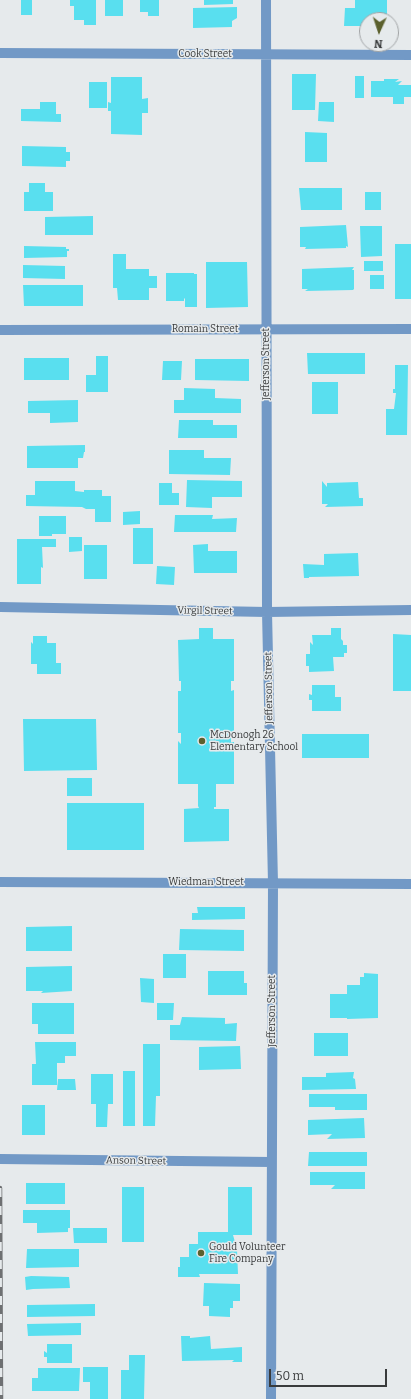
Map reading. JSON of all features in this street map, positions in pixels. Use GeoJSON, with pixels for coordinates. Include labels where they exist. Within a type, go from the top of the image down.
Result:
{"type":"FeatureCollection","features":[{"type":"Feature","properties":{"kind":"street","name":"Jefferson Street"},"geometry":{"type":"LineString","coordinates":[[266,0],[267,612],[273,883],[271,1399]]}},
{"type":"Feature","properties":{"kind":"street","name":"Cook Street"},"geometry":{"type":"LineString","coordinates":[[0,53],[411,55]]}},
{"type":"Feature","properties":{"kind":"street","name":"Romain Street"},"geometry":{"type":"LineString","coordinates":[[0,330],[411,329]]}},
{"type":"Feature","properties":{"kind":"street","name":"Virgil Street"},"geometry":{"type":"LineString","coordinates":[[0,607],[267,612],[411,610]]}},
{"type":"Feature","properties":{"kind":"street","name":"Wiedman Street"},"geometry":{"type":"LineString","coordinates":[[0,882],[411,884]]}},
{"type":"Feature","properties":{"kind":"street","name":"Anson Street"},"geometry":{"type":"LineString","coordinates":[[0,1159],[271,1162]]}},
{"type":"Feature","properties":{"kind":"building"},"geometry":{"type":"Polygon","coordinates":[[[21,0],[32,0],[32,15],[21,15],[21,0]]]}},
{"type":"Feature","properties":{"kind":"building"},"geometry":{"type":"Polygon","coordinates":[[[70,0],[96,0],[96,25],[84,25],[84,20],[74,20],[74,6],[70,6],[70,0]]]}},
{"type":"Feature","properties":{"kind":"building"},"geometry":{"type":"Polygon","coordinates":[[[105,0],[123,0],[123,16],[105,16],[105,0]]]}},
{"type":"Feature","properties":{"kind":"building"},"geometry":{"type":"Polygon","coordinates":[[[140,0],[159,0],[159,16],[148,16],[148,12],[140,12],[140,0]]]}},
{"type":"Feature","properties":{"kind":"building"},"geometry":{"type":"Polygon","coordinates":[[[204,0],[233,0],[233,4],[204,5],[204,0]]]}},
{"type":"Feature","properties":{"kind":"building"},"geometry":{"type":"Polygon","coordinates":[[[355,0],[387,0],[387,12],[359,12],[359,26],[344,26],[345,8],[355,8],[355,0]]]}},
{"type":"Feature","properties":{"kind":"building"},"geometry":{"type":"Polygon","coordinates":[[[237,7],[237,18],[232,21],[232,27],[193,28],[193,8],[237,7]]]}},
{"type":"Feature","properties":{"kind":"building"},"geometry":{"type":"Polygon","coordinates":[[[292,74],[316,74],[315,110],[292,110],[292,74]]]}},
{"type":"Feature","properties":{"kind":"building"},"geometry":{"type":"Polygon","coordinates":[[[355,76],[364,76],[364,98],[355,98],[355,76]]]}},
{"type":"Feature","properties":{"kind":"building"},"geometry":{"type":"Polygon","coordinates":[[[111,77],[142,77],[142,99],[148,98],[148,113],[142,113],[142,135],[111,134],[111,111],[108,111],[108,102],[111,103],[111,77]]]}},
{"type":"Feature","properties":{"kind":"building"},"geometry":{"type":"Polygon","coordinates":[[[384,79],[399,79],[395,82],[402,81],[398,85],[411,85],[411,97],[404,97],[404,104],[393,104],[393,97],[371,97],[371,81],[384,81],[384,79]]]}},
{"type":"Feature","properties":{"kind":"building"},"geometry":{"type":"Polygon","coordinates":[[[89,82],[107,82],[107,108],[89,108],[89,82]]]}},
{"type":"Feature","properties":{"kind":"building"},"geometry":{"type":"Polygon","coordinates":[[[40,102],[56,102],[56,114],[61,114],[61,122],[21,121],[21,109],[40,109],[40,102]]]}},
{"type":"Feature","properties":{"kind":"building"},"geometry":{"type":"Polygon","coordinates":[[[319,102],[334,102],[334,122],[318,121],[319,102]]]}},
{"type":"Feature","properties":{"kind":"building"},"geometry":{"type":"Polygon","coordinates":[[[305,132],[327,133],[327,162],[305,162],[305,132]]]}},
{"type":"Feature","properties":{"kind":"building"},"geometry":{"type":"Polygon","coordinates":[[[22,146],[66,147],[66,152],[70,152],[70,161],[66,161],[66,167],[22,166],[22,146]]]}},
{"type":"Feature","properties":{"kind":"building"},"geometry":{"type":"Polygon","coordinates":[[[29,183],[45,183],[45,192],[53,192],[53,211],[24,211],[24,192],[29,192],[29,183]]]}},
{"type":"Feature","properties":{"kind":"building"},"geometry":{"type":"Polygon","coordinates":[[[299,188],[342,188],[342,210],[301,210],[299,188]]]}},
{"type":"Feature","properties":{"kind":"building"},"geometry":{"type":"Polygon","coordinates":[[[365,192],[381,192],[381,210],[365,210],[365,192]]]}},
{"type":"Feature","properties":{"kind":"building"},"geometry":{"type":"Polygon","coordinates":[[[93,216],[93,235],[45,235],[45,217],[93,216]]]}},
{"type":"Feature","properties":{"kind":"building"},"geometry":{"type":"Polygon","coordinates":[[[346,225],[348,247],[346,246],[346,248],[305,249],[306,247],[300,247],[300,227],[346,225]]]}},
{"type":"Feature","properties":{"kind":"building"},"geometry":{"type":"Polygon","coordinates":[[[360,226],[382,226],[382,256],[361,257],[360,226]]]}},
{"type":"Feature","properties":{"kind":"building"},"geometry":{"type":"Polygon","coordinates":[[[395,244],[411,244],[411,299],[395,299],[395,244]]]}},
{"type":"Feature","properties":{"kind":"building"},"geometry":{"type":"Polygon","coordinates":[[[24,246],[66,247],[69,251],[67,251],[67,257],[24,258],[24,246]]]}},
{"type":"Feature","properties":{"kind":"building"},"geometry":{"type":"Polygon","coordinates":[[[113,254],[126,254],[126,269],[149,269],[149,276],[157,276],[157,288],[149,288],[149,300],[118,300],[117,288],[113,288],[113,254]]]}},
{"type":"Feature","properties":{"kind":"building"},"geometry":{"type":"Polygon","coordinates":[[[364,261],[383,261],[383,271],[364,271],[364,261]]]}},
{"type":"Feature","properties":{"kind":"building"},"geometry":{"type":"Polygon","coordinates":[[[206,262],[247,262],[248,307],[206,308],[206,262]]]}},
{"type":"Feature","properties":{"kind":"building"},"geometry":{"type":"Polygon","coordinates":[[[23,265],[65,266],[65,279],[23,278],[23,265]]]}},
{"type":"Feature","properties":{"kind":"building"},"geometry":{"type":"Polygon","coordinates":[[[354,267],[352,270],[354,270],[353,290],[305,291],[308,289],[302,289],[302,269],[354,267]]]}},
{"type":"Feature","properties":{"kind":"building"},"geometry":{"type":"Polygon","coordinates":[[[166,273],[197,274],[197,307],[185,307],[184,298],[184,301],[166,301],[166,273]]]}},
{"type":"Feature","properties":{"kind":"building"},"geometry":{"type":"Polygon","coordinates":[[[370,275],[384,275],[384,289],[370,289],[370,275]]]}},
{"type":"Feature","properties":{"kind":"building"},"geometry":{"type":"Polygon","coordinates":[[[23,285],[83,285],[83,306],[24,306],[23,285]]]}},
{"type":"Feature","properties":{"kind":"building"},"geometry":{"type":"Polygon","coordinates":[[[307,353],[365,353],[365,374],[308,374],[307,353]]]}},
{"type":"Feature","properties":{"kind":"building"},"geometry":{"type":"Polygon","coordinates":[[[96,356],[108,356],[108,392],[86,392],[86,375],[96,375],[96,356]]]}},
{"type":"Feature","properties":{"kind":"building"},"geometry":{"type":"Polygon","coordinates":[[[24,358],[69,358],[69,380],[24,380],[24,358]]]}},
{"type":"Feature","properties":{"kind":"building"},"geometry":{"type":"Polygon","coordinates":[[[195,359],[249,359],[249,381],[195,380],[195,359]]]}},
{"type":"Feature","properties":{"kind":"building"},"geometry":{"type":"Polygon","coordinates":[[[163,361],[182,361],[181,380],[162,380],[163,361]]]}},
{"type":"Feature","properties":{"kind":"building"},"geometry":{"type":"Polygon","coordinates":[[[395,365],[408,365],[407,435],[386,435],[386,409],[394,409],[396,393],[393,393],[393,389],[395,389],[395,365]]]}},
{"type":"Feature","properties":{"kind":"building"},"geometry":{"type":"Polygon","coordinates":[[[312,382],[338,382],[338,414],[312,414],[312,382]]]}},
{"type":"Feature","properties":{"kind":"building"},"geometry":{"type":"Polygon","coordinates":[[[184,388],[215,389],[215,398],[241,399],[241,413],[174,413],[174,400],[184,400],[184,388]]]}},
{"type":"Feature","properties":{"kind":"building"},"geometry":{"type":"Polygon","coordinates":[[[78,400],[78,422],[50,423],[50,413],[28,413],[28,401],[78,400]]]}},
{"type":"Feature","properties":{"kind":"building"},"geometry":{"type":"Polygon","coordinates":[[[179,420],[213,420],[213,425],[237,425],[237,438],[178,438],[179,420]]]}},
{"type":"Feature","properties":{"kind":"building"},"geometry":{"type":"Polygon","coordinates":[[[85,445],[83,458],[78,458],[78,468],[27,468],[27,446],[85,445]]]}},
{"type":"Feature","properties":{"kind":"building"},"geometry":{"type":"Polygon","coordinates":[[[169,450],[204,450],[204,458],[231,458],[230,475],[169,474],[169,450]]]}},
{"type":"Feature","properties":{"kind":"building"},"geometry":{"type":"Polygon","coordinates":[[[187,480],[242,481],[242,497],[212,497],[212,508],[186,507],[187,480]]]}},
{"type":"Feature","properties":{"kind":"building"},"geometry":{"type":"Polygon","coordinates":[[[35,481],[75,481],[75,491],[84,492],[84,490],[102,490],[102,496],[111,496],[111,522],[95,522],[95,509],[86,509],[82,507],[26,506],[26,495],[35,495],[35,481]]]}},
{"type":"Feature","properties":{"kind":"building"},"geometry":{"type":"Polygon","coordinates":[[[322,481],[327,487],[327,483],[358,482],[359,498],[363,498],[363,506],[325,507],[328,504],[322,504],[322,481]]]}},
{"type":"Feature","properties":{"kind":"building"},"geometry":{"type":"Polygon","coordinates":[[[159,483],[172,483],[172,493],[179,493],[179,505],[159,505],[159,483]]]}},
{"type":"Feature","properties":{"kind":"building"},"geometry":{"type":"Polygon","coordinates":[[[140,511],[140,524],[123,525],[123,512],[140,511]]]}},
{"type":"Feature","properties":{"kind":"building"},"geometry":{"type":"Polygon","coordinates":[[[175,515],[213,515],[212,519],[237,518],[236,532],[174,532],[175,515]]]}},
{"type":"Feature","properties":{"kind":"building"},"geometry":{"type":"Polygon","coordinates":[[[39,516],[66,516],[66,534],[39,536],[39,516]]]}},
{"type":"Feature","properties":{"kind":"building"},"geometry":{"type":"Polygon","coordinates":[[[133,528],[153,528],[153,564],[133,564],[133,528]]]}},
{"type":"Feature","properties":{"kind":"building"},"geometry":{"type":"Polygon","coordinates":[[[69,537],[82,537],[82,551],[69,552],[69,537]]]}},
{"type":"Feature","properties":{"kind":"building"},"geometry":{"type":"Polygon","coordinates":[[[17,539],[56,539],[56,547],[42,547],[43,568],[41,567],[41,584],[17,584],[17,539]]]}},
{"type":"Feature","properties":{"kind":"building"},"geometry":{"type":"Polygon","coordinates":[[[208,544],[208,551],[237,551],[237,573],[194,573],[193,545],[208,544]]]}},
{"type":"Feature","properties":{"kind":"building"},"geometry":{"type":"Polygon","coordinates":[[[84,545],[107,545],[107,579],[84,579],[84,545]]]}},
{"type":"Feature","properties":{"kind":"building"},"geometry":{"type":"Polygon","coordinates":[[[358,553],[359,576],[304,578],[303,564],[324,565],[324,554],[358,553]]]}},
{"type":"Feature","properties":{"kind":"building"},"geometry":{"type":"Polygon","coordinates":[[[157,566],[175,567],[174,585],[156,584],[157,566]]]}},
{"type":"Feature","properties":{"kind":"building"},"geometry":{"type":"Polygon","coordinates":[[[199,628],[213,628],[213,639],[234,639],[234,681],[231,681],[231,691],[234,690],[234,733],[231,733],[231,742],[234,742],[234,784],[216,784],[216,807],[214,807],[214,809],[229,809],[229,841],[184,842],[184,809],[199,808],[198,784],[178,784],[178,741],[181,744],[181,733],[178,733],[178,691],[181,691],[181,681],[179,681],[178,640],[199,639],[199,628]]]}},
{"type":"Feature","properties":{"kind":"building"},"geometry":{"type":"Polygon","coordinates":[[[331,628],[341,628],[341,639],[343,641],[343,645],[347,645],[347,653],[344,653],[344,657],[333,657],[334,671],[309,672],[309,666],[306,666],[306,654],[310,654],[310,642],[313,645],[312,635],[331,635],[331,628]]]}},
{"type":"Feature","properties":{"kind":"building"},"geometry":{"type":"Polygon","coordinates":[[[393,634],[411,635],[411,691],[393,691],[393,634]]]}},
{"type":"Feature","properties":{"kind":"building"},"geometry":{"type":"Polygon","coordinates":[[[33,636],[47,636],[47,643],[56,643],[56,663],[61,663],[61,674],[37,674],[37,664],[31,664],[31,642],[33,644],[33,636]]]}},
{"type":"Feature","properties":{"kind":"building"},"geometry":{"type":"Polygon","coordinates":[[[312,685],[335,685],[335,697],[341,697],[341,711],[312,711],[312,700],[309,700],[309,694],[312,695],[312,685]]]}},
{"type":"Feature","properties":{"kind":"building"},"geometry":{"type":"Polygon","coordinates":[[[23,719],[96,719],[97,770],[24,771],[23,719]]]}},
{"type":"Feature","properties":{"kind":"building"},"geometry":{"type":"Polygon","coordinates":[[[302,734],[369,734],[369,758],[302,758],[302,734]]]}},
{"type":"Feature","properties":{"kind":"building"},"geometry":{"type":"Polygon","coordinates":[[[67,778],[92,778],[92,796],[67,796],[67,778]]]}},
{"type":"Feature","properties":{"kind":"building"},"geometry":{"type":"Polygon","coordinates":[[[67,803],[144,803],[144,850],[67,850],[67,803]]]}},
{"type":"Feature","properties":{"kind":"building"},"geometry":{"type":"Polygon","coordinates":[[[197,907],[245,907],[245,919],[192,920],[192,913],[198,913],[197,907]]]}},
{"type":"Feature","properties":{"kind":"building"},"geometry":{"type":"Polygon","coordinates":[[[72,926],[72,951],[26,951],[26,927],[72,926]]]}},
{"type":"Feature","properties":{"kind":"building"},"geometry":{"type":"Polygon","coordinates":[[[180,929],[244,930],[244,951],[179,950],[180,929]]]}},
{"type":"Feature","properties":{"kind":"building"},"geometry":{"type":"Polygon","coordinates":[[[163,954],[186,954],[186,978],[163,978],[163,954]]]}},
{"type":"Feature","properties":{"kind":"building"},"geometry":{"type":"Polygon","coordinates":[[[72,966],[72,991],[41,993],[43,991],[26,991],[26,967],[72,966]]]}},
{"type":"Feature","properties":{"kind":"building"},"geometry":{"type":"Polygon","coordinates":[[[208,971],[244,971],[244,983],[247,983],[247,995],[208,995],[208,971]]]}},
{"type":"Feature","properties":{"kind":"building"},"geometry":{"type":"Polygon","coordinates":[[[364,973],[378,974],[378,1018],[330,1018],[330,994],[347,994],[347,985],[360,985],[360,977],[364,977],[364,973]]]}},
{"type":"Feature","properties":{"kind":"building"},"geometry":{"type":"Polygon","coordinates":[[[140,978],[154,979],[154,1003],[141,1002],[140,978]]]}},
{"type":"Feature","properties":{"kind":"building"},"geometry":{"type":"Polygon","coordinates":[[[32,1003],[74,1003],[74,1034],[38,1034],[38,1024],[32,1024],[32,1003]]]}},
{"type":"Feature","properties":{"kind":"building"},"geometry":{"type":"Polygon","coordinates":[[[157,1003],[174,1003],[173,1020],[157,1020],[157,1003]]]}},
{"type":"Feature","properties":{"kind":"building"},"geometry":{"type":"Polygon","coordinates":[[[182,1017],[225,1018],[225,1024],[237,1023],[236,1041],[170,1040],[170,1025],[180,1025],[182,1017]]]}},
{"type":"Feature","properties":{"kind":"building"},"geometry":{"type":"Polygon","coordinates":[[[314,1033],[348,1033],[348,1056],[314,1056],[314,1033]]]}},
{"type":"Feature","properties":{"kind":"building"},"geometry":{"type":"Polygon","coordinates":[[[35,1042],[76,1042],[76,1056],[65,1056],[65,1063],[57,1063],[57,1085],[32,1085],[32,1064],[36,1064],[35,1042]]]}},
{"type":"Feature","properties":{"kind":"building"},"geometry":{"type":"Polygon","coordinates":[[[143,1044],[160,1044],[160,1096],[156,1096],[155,1126],[143,1126],[143,1044]]]}},
{"type":"Feature","properties":{"kind":"building"},"geometry":{"type":"Polygon","coordinates":[[[240,1046],[241,1069],[199,1070],[199,1047],[240,1046]]]}},
{"type":"Feature","properties":{"kind":"building"},"geometry":{"type":"Polygon","coordinates":[[[123,1071],[135,1071],[135,1126],[123,1126],[123,1071]]]}},
{"type":"Feature","properties":{"kind":"building"},"geometry":{"type":"Polygon","coordinates":[[[354,1072],[353,1078],[355,1079],[356,1089],[302,1090],[302,1077],[326,1077],[326,1073],[354,1072]]]}},
{"type":"Feature","properties":{"kind":"building"},"geometry":{"type":"Polygon","coordinates":[[[91,1074],[113,1074],[113,1104],[108,1104],[107,1127],[96,1127],[96,1104],[91,1104],[91,1074]]]}},
{"type":"Feature","properties":{"kind":"building"},"geometry":{"type":"Polygon","coordinates":[[[58,1079],[75,1079],[76,1090],[57,1090],[58,1079]]]}},
{"type":"Feature","properties":{"kind":"building"},"geometry":{"type":"Polygon","coordinates":[[[309,1094],[367,1094],[367,1110],[335,1110],[335,1107],[309,1107],[309,1094]]]}},
{"type":"Feature","properties":{"kind":"building"},"geometry":{"type":"Polygon","coordinates":[[[22,1105],[45,1105],[45,1135],[22,1135],[22,1105]]]}},
{"type":"Feature","properties":{"kind":"building"},"geometry":{"type":"Polygon","coordinates":[[[364,1118],[365,1138],[327,1139],[332,1134],[308,1135],[308,1120],[364,1118]]]}},
{"type":"Feature","properties":{"kind":"building"},"geometry":{"type":"Polygon","coordinates":[[[309,1152],[367,1152],[367,1166],[308,1166],[309,1152]]]}},
{"type":"Feature","properties":{"kind":"building"},"geometry":{"type":"Polygon","coordinates":[[[310,1172],[365,1172],[365,1189],[331,1189],[335,1185],[310,1185],[310,1172]]]}},
{"type":"Feature","properties":{"kind":"building"},"geometry":{"type":"Polygon","coordinates":[[[26,1183],[65,1183],[65,1204],[26,1204],[26,1183]]]}},
{"type":"Feature","properties":{"kind":"building"},"geometry":{"type":"Polygon","coordinates":[[[122,1187],[144,1187],[144,1242],[122,1242],[122,1187]]]}},
{"type":"Feature","properties":{"kind":"building"},"geometry":{"type":"Polygon","coordinates":[[[228,1187],[252,1187],[252,1235],[233,1235],[237,1249],[238,1274],[199,1274],[200,1277],[178,1277],[180,1257],[189,1257],[189,1244],[198,1244],[198,1232],[228,1232],[228,1187]]]}},
{"type":"Feature","properties":{"kind":"building"},"geometry":{"type":"Polygon","coordinates":[[[23,1210],[70,1210],[70,1228],[68,1228],[68,1232],[37,1233],[37,1223],[23,1223],[23,1210]]]}},
{"type":"Feature","properties":{"kind":"building"},"geometry":{"type":"Polygon","coordinates":[[[73,1228],[107,1228],[107,1243],[74,1243],[73,1228]]]}},
{"type":"Feature","properties":{"kind":"building"},"geometry":{"type":"Polygon","coordinates":[[[27,1249],[79,1249],[79,1267],[26,1268],[27,1249]]]}},
{"type":"Feature","properties":{"kind":"building"},"geometry":{"type":"Polygon","coordinates":[[[25,1277],[69,1277],[70,1288],[26,1290],[25,1277]]]}},
{"type":"Feature","properties":{"kind":"building"},"geometry":{"type":"Polygon","coordinates":[[[204,1283],[240,1284],[240,1301],[233,1301],[233,1308],[230,1308],[230,1317],[209,1316],[209,1306],[203,1306],[204,1283]]]}},
{"type":"Feature","properties":{"kind":"building"},"geometry":{"type":"Polygon","coordinates":[[[95,1304],[95,1316],[27,1317],[27,1305],[95,1304]]]}},
{"type":"Feature","properties":{"kind":"building"},"geometry":{"type":"Polygon","coordinates":[[[81,1323],[81,1335],[28,1336],[27,1324],[81,1323]]]}},
{"type":"Feature","properties":{"kind":"building"},"geometry":{"type":"Polygon","coordinates":[[[181,1336],[190,1336],[190,1338],[210,1336],[211,1349],[242,1347],[242,1362],[232,1362],[234,1360],[182,1361],[181,1336]]]}},
{"type":"Feature","properties":{"kind":"building"},"geometry":{"type":"Polygon","coordinates":[[[47,1344],[72,1344],[72,1363],[47,1363],[47,1357],[44,1357],[44,1351],[47,1353],[47,1344]]]}},
{"type":"Feature","properties":{"kind":"building"},"geometry":{"type":"Polygon","coordinates":[[[129,1355],[145,1355],[144,1399],[121,1399],[121,1370],[129,1370],[129,1355]]]}},
{"type":"Feature","properties":{"kind":"building"},"geometry":{"type":"Polygon","coordinates":[[[83,1367],[108,1367],[108,1399],[90,1399],[90,1382],[83,1382],[83,1367]]]}},
{"type":"Feature","properties":{"kind":"building"},"geometry":{"type":"Polygon","coordinates":[[[38,1368],[80,1368],[79,1391],[32,1391],[32,1378],[38,1378],[38,1368]]]}},
{"type":"Feature","properties":{"kind":"railway"},"geometry":{"type":"LineString","coordinates":[[0,1188],[1,1399]]}},
{"type":"Feature","properties":{"kind":"place","name":"McDonogh 26 Elementary School"},"geometry":{"type":"Point","coordinates":[202,741]}},
{"type":"Feature","properties":{"kind":"place","name":"Gould Volunteer Fire Company"},"geometry":{"type":"Point","coordinates":[201,1253]}}]}
